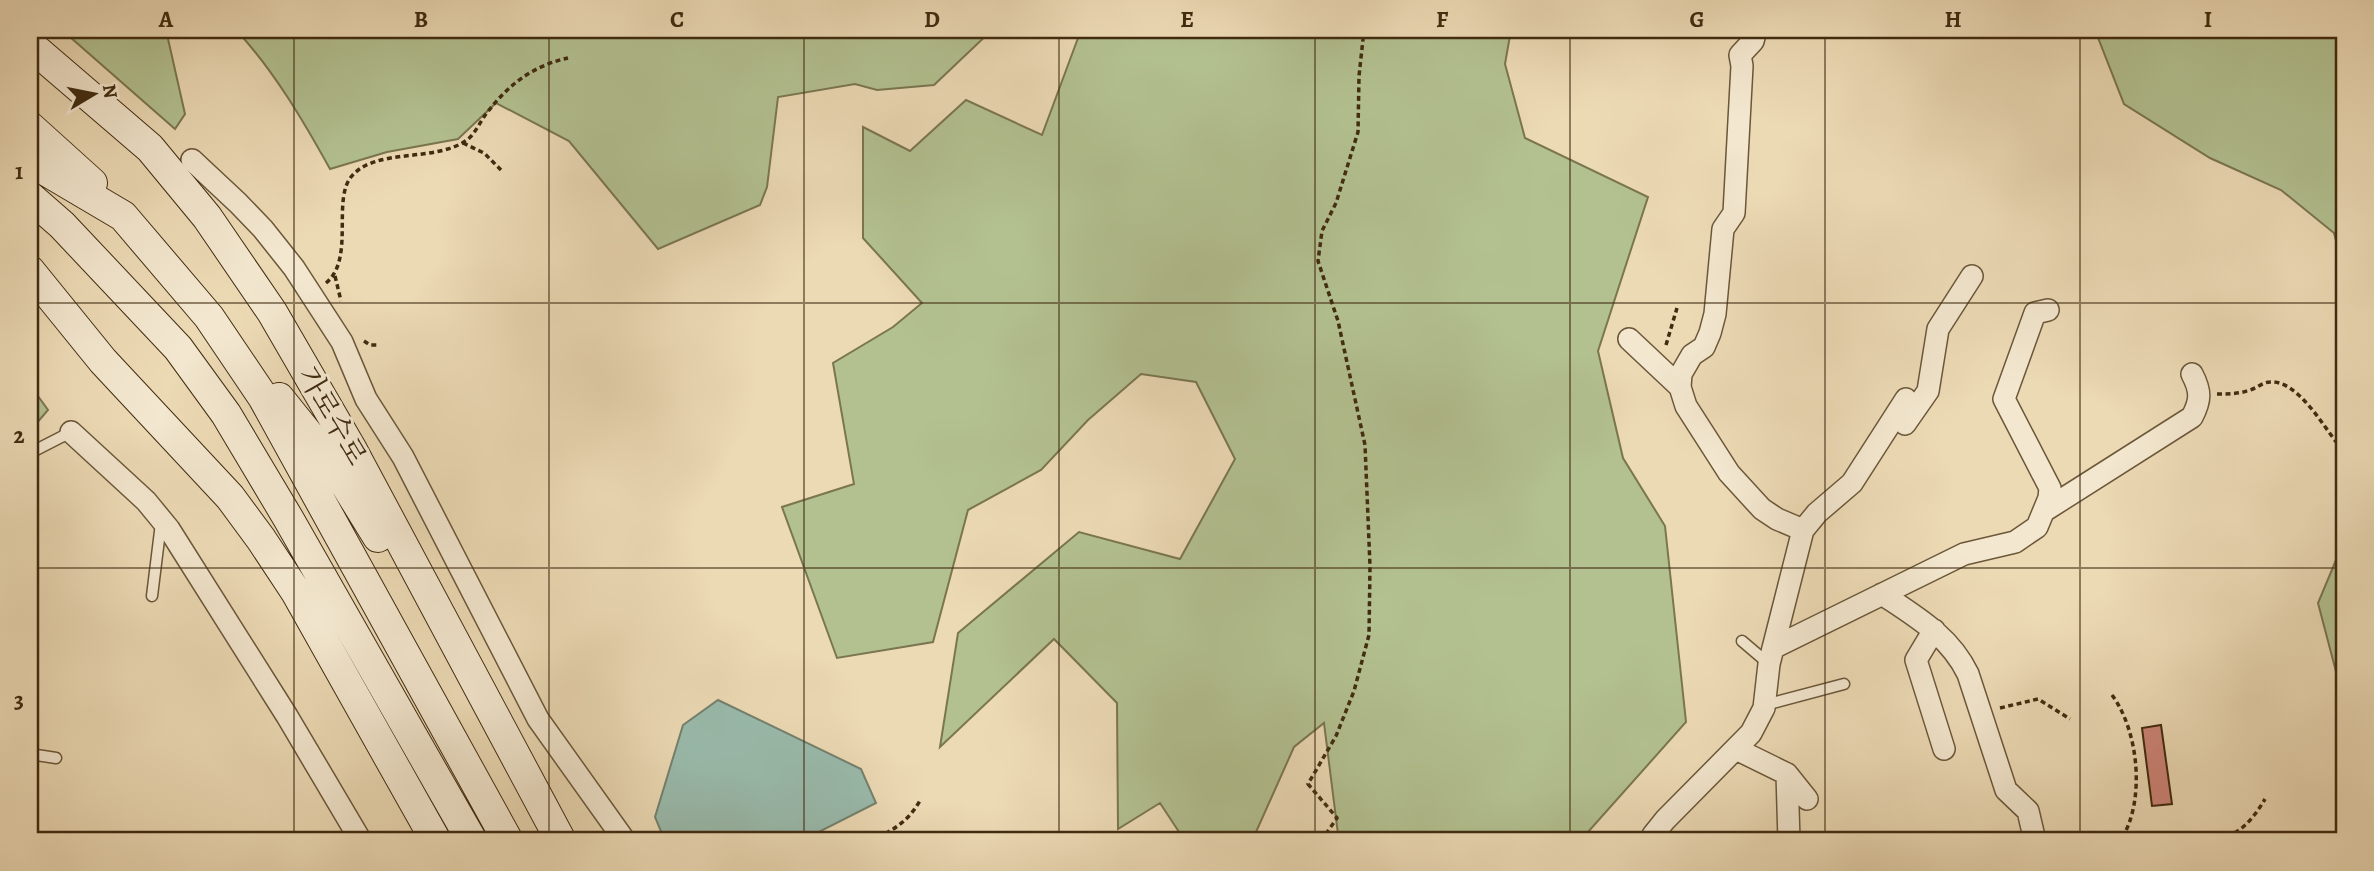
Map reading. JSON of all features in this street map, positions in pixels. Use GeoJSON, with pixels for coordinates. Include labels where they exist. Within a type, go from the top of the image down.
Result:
{"type":"FeatureCollection","features":[{"type":"Feature","properties":{"kind":"main road","name":"가로수로"},"geometry":{"type":"LineString","coordinates":[[30,45],[149,148],[207,216],[272,312],[352,450],[561,841]]}},
{"type":"Feature","properties":{"kind":"main road"},"geometry":{"type":"LineString","coordinates":[[30,127],[86,176],[123,216]]}},
{"type":"Feature","properties":{"kind":"main road","name":"가로수로"},"geometry":{"type":"LineString","coordinates":[[30,157],[40,167],[123,216],[209,317],[263,397],[508,841]]}},
{"type":"Feature","properties":{"kind":"main road"},"geometry":{"type":"LineString","coordinates":[[30,197],[62,225],[178,348],[226,414],[472,841]]}},
{"type":"Feature","properties":{"kind":"main road"},"geometry":{"type":"LineString","coordinates":[[30,271],[103,361],[229,497],[261,539],[296,592],[436,841]]}},
{"type":"Feature","properties":{"kind":"main road"},"geometry":{"type":"LineString","coordinates":[[209,317],[256,368],[336,469],[439,641],[485,697]]}},
{"type":"Feature","properties":{"kind":"street"},"geometry":{"type":"LineString","coordinates":[[1756,30],[1753,41],[1740,55],[1742,65],[1734,213],[1723,229],[1715,314],[1704,347],[1692,355],[1681,374],[1680,387],[1686,407],[1729,473],[1762,509],[1803,530]]}},
{"type":"Feature","properties":{"kind":"street"},"geometry":{"type":"LineString","coordinates":[[192,160],[263,229],[294,268],[342,342],[366,399],[403,457],[538,719],[625,841]]}},
{"type":"Feature","properties":{"kind":"street"},"geometry":{"type":"LineString","coordinates":[[1839,495],[1863,484],[1928,391],[1938,329],[1972,276]]}},
{"type":"Feature","properties":{"kind":"street"},"geometry":{"type":"LineString","coordinates":[[1771,656],[1882,594],[1964,554],[2015,542],[2037,527],[2049,498],[2050,488],[2004,399],[2035,313],[2048,310]]}},
{"type":"Feature","properties":{"kind":"street"},"geometry":{"type":"LineString","coordinates":[[1629,339],[1680,387]]}},
{"type":"Feature","properties":{"kind":"street"},"geometry":{"type":"LineString","coordinates":[[2044,511],[2192,417],[2199,405],[2201,394],[2192,374]]}},
{"type":"Feature","properties":{"kind":"street"},"geometry":{"type":"LineString","coordinates":[[1652,841],[1653,835],[1665,820],[1751,733],[1765,705],[1771,656],[1803,530],[1817,513],[1852,483],[1906,399]]}},
{"type":"Feature","properties":{"kind":"street"},"geometry":{"type":"LineString","coordinates":[[71,432],[146,501],[162,520],[246,649],[361,841]]}},
{"type":"Feature","properties":{"kind":"street"},"geometry":{"type":"LineString","coordinates":[[1882,594],[1934,630],[1959,656],[2006,789],[2028,811],[2035,841]]}},
{"type":"Feature","properties":{"kind":"street"},"geometry":{"type":"LineString","coordinates":[[1934,630],[1916,660],[1944,749]]}},
{"type":"Feature","properties":{"kind":"street"},"geometry":{"type":"LineString","coordinates":[[1735,749],[1787,774],[1807,799]]}},
{"type":"Feature","properties":{"kind":"street"},"geometry":{"type":"LineString","coordinates":[[1787,774],[1789,841]]}},
{"type":"Feature","properties":{"kind":"lane"},"geometry":{"type":"LineString","coordinates":[[30,453],[71,432]]}},
{"type":"Feature","properties":{"kind":"lane"},"geometry":{"type":"LineString","coordinates":[[152,596],[162,520]]}},
{"type":"Feature","properties":{"kind":"lane"},"geometry":{"type":"LineString","coordinates":[[1742,641],[1771,656]]}},
{"type":"Feature","properties":{"kind":"lane"},"geometry":{"type":"LineString","coordinates":[[1765,705],[1844,684]]}},
{"type":"Feature","properties":{"kind":"lane"},"geometry":{"type":"LineString","coordinates":[[30,754],[55,758]]}},
{"type":"Feature","properties":{"kind":"path"},"geometry":{"type":"LineString","coordinates":[[1321,841],[1337,818],[1308,784],[1341,725],[1354,691],[1369,635],[1370,566],[1365,445],[1338,321],[1318,261],[1322,231],[1336,203],[1358,132],[1359,76],[1364,30]]}},
{"type":"Feature","properties":{"kind":"path"},"geometry":{"type":"LineString","coordinates":[[313,298],[335,276],[342,251],[345,195],[350,178],[360,169],[378,161],[435,153],[468,139],[499,97],[519,78],[553,61],[568,58]]}},
{"type":"Feature","properties":{"kind":"path"},"geometry":{"type":"LineString","coordinates":[[461,142],[484,153],[501,170]]}},
{"type":"Feature","properties":{"kind":"path"},"geometry":{"type":"LineString","coordinates":[[1659,368],[1677,308]]}},
{"type":"Feature","properties":{"kind":"path"},"geometry":{"type":"LineString","coordinates":[[2201,394],[2235,393],[2267,382],[2278,382],[2300,395],[2337,443]]}},
{"type":"Feature","properties":{"kind":"path"},"geometry":{"type":"LineString","coordinates":[[2112,695],[2119,704],[2133,739],[2136,794],[2130,822],[2120,841]]}},
{"type":"Feature","properties":{"kind":"path"},"geometry":{"type":"LineString","coordinates":[[1981,715],[2023,701],[2038,699],[2070,719]]}},
{"type":"Feature","properties":{"kind":"path"},"geometry":{"type":"LineString","coordinates":[[870,841],[912,816],[921,799]]}},
{"type":"Feature","properties":{"kind":"path"},"geometry":{"type":"LineString","coordinates":[[2125,834],[2148,838],[2203,838],[2235,833],[2257,812],[2265,799]]}},
{"type":"Feature","properties":{"kind":"green space"},"geometry":{"type":"Polygon","coordinates":[[[62,30],[166,30],[185,114],[175,129],[62,30]]]}},
{"type":"Feature","properties":{"kind":"green space"},"geometry":{"type":"Polygon","coordinates":[[[236,30],[992,30],[934,85],[877,90],[855,84],[778,97],[767,187],[760,205],[658,249],[569,141],[496,103],[458,139],[387,152],[330,169],[275,79],[236,30]]]}},
{"type":"Feature","properties":{"kind":"green space"},"geometry":{"type":"Polygon","coordinates":[[[1081,30],[1511,30],[1505,64],[1525,138],[1648,197],[1598,351],[1623,458],[1665,526],[1686,722],[1580,841],[1335,841],[1338,834],[1324,723],[1294,747],[1252,841],[1185,841],[1160,803],[1118,829],[1117,703],[1054,639],[940,747],[958,633],[1079,532],[1180,559],[1235,459],[1196,382],[1141,374],[1088,420],[1041,470],[968,510],[933,642],[837,658],[782,507],[854,484],[833,363],[893,327],[922,303],[863,238],[863,127],[910,151],[966,100],[1042,135],[1081,30]]]}},
{"type":"Feature","properties":{"kind":"green space"},"geometry":{"type":"Polygon","coordinates":[[[2095,30],[2344,30],[2344,271],[2334,233],[2281,190],[2210,158],[2124,104],[2095,30]]]}},
{"type":"Feature","properties":{"kind":"green space"},"geometry":{"type":"Polygon","coordinates":[[[30,385],[48,410],[30,431],[30,385]]]}},
{"type":"Feature","properties":{"kind":"green space"},"geometry":{"type":"Polygon","coordinates":[[[2344,541],[2344,702],[2318,603],[2344,541]]]}},
{"type":"Feature","properties":{"kind":"shaded area"},"geometry":{"type":"Polygon","coordinates":[[[718,700],[861,769],[876,803],[801,841],[665,841],[655,817],[683,725],[718,700]]]}},
{"type":"Feature","properties":{"kind":"building"},"geometry":{"type":"Polygon","coordinates":[[[2161,725],[2172,804],[2152,806],[2142,728],[2161,725]]]}}]}
